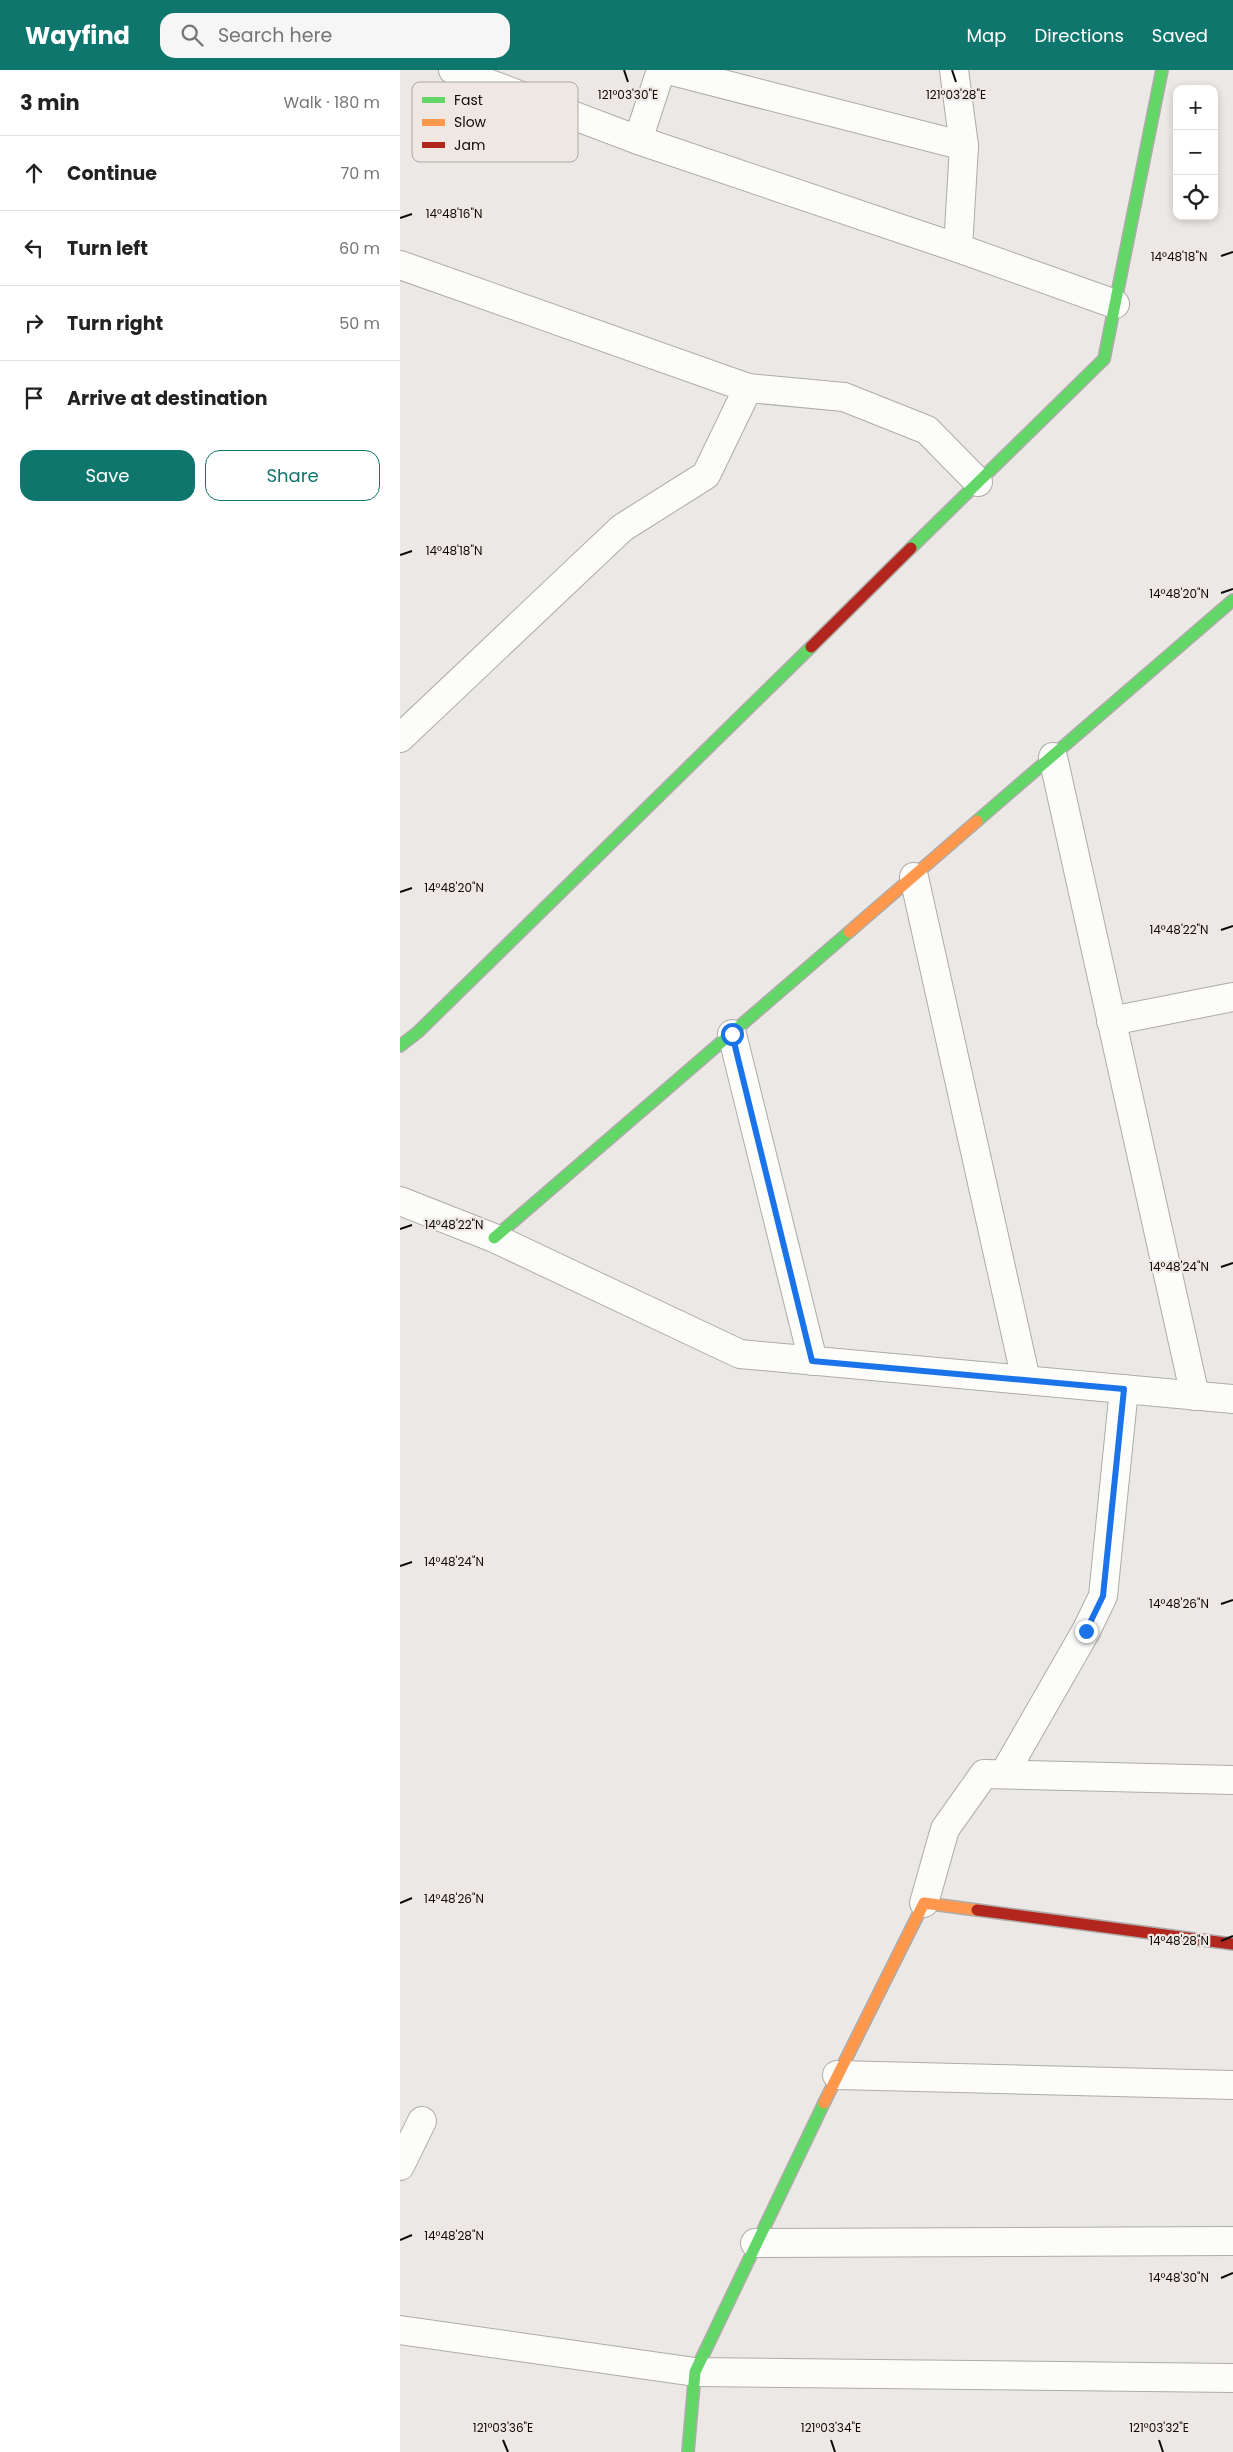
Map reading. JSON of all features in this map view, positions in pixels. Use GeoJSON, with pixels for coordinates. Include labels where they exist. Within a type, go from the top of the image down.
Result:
{"type":"FeatureCollection","features":[{"type":"Feature","properties":{"kind":"street"},"geometry":{"type":"LineString","coordinates":[[453,70],[485,82]]}},
{"type":"Feature","properties":{"kind":"street"},"geometry":{"type":"LineString","coordinates":[[638,140],[661,70]]}},
{"type":"Feature","properties":{"kind":"street"},"geometry":{"type":"LineString","coordinates":[[668,70],[964,146]]}},
{"type":"Feature","properties":{"kind":"street"},"geometry":{"type":"LineString","coordinates":[[954,70],[964,146],[958,248]]}},
{"type":"Feature","properties":{"kind":"street"},"geometry":{"type":"LineString","coordinates":[[400,1046],[418,1032],[1104,359],[1162,70]]}},
{"type":"Feature","properties":{"kind":"street"},"geometry":{"type":"LineString","coordinates":[[578,117],[638,140],[958,248],[1115,304]]}},
{"type":"Feature","properties":{"kind":"street"},"geometry":{"type":"LineString","coordinates":[[400,265],[748,388],[844,397],[927,430],[978,482]]}},
{"type":"Feature","properties":{"kind":"street"},"geometry":{"type":"LineString","coordinates":[[400,738],[622,528],[706,475],[748,388]]}},
{"type":"Feature","properties":{"kind":"street"},"geometry":{"type":"LineString","coordinates":[[494,1238],[1233,600]]}},
{"type":"Feature","properties":{"kind":"street"},"geometry":{"type":"LineString","coordinates":[[1053,757],[1195,1396]]}},
{"type":"Feature","properties":{"kind":"street"},"geometry":{"type":"LineString","coordinates":[[914,877],[1026,1380]]}},
{"type":"Feature","properties":{"kind":"street"},"geometry":{"type":"LineString","coordinates":[[1112,1022],[1233,997]]}},
{"type":"Feature","properties":{"kind":"street"},"geometry":{"type":"LineString","coordinates":[[732,1034],[812,1361]]}},
{"type":"Feature","properties":{"kind":"street"},"geometry":{"type":"LineString","coordinates":[[400,1201],[494,1238],[740,1354],[1233,1399]]}},
{"type":"Feature","properties":{"kind":"street"},"geometry":{"type":"LineString","coordinates":[[1004,1774],[1086,1631],[1103,1596],[1124,1389]]}},
{"type":"Feature","properties":{"kind":"street"},"geometry":{"type":"LineString","coordinates":[[688,2452],[695,2372],[755,2243],[837,2075],[924,1903],[945,1829],[984,1774],[1233,1780]]}},
{"type":"Feature","properties":{"kind":"street"},"geometry":{"type":"LineString","coordinates":[[924,1903],[1233,1944]]}},
{"type":"Feature","properties":{"kind":"street"},"geometry":{"type":"LineString","coordinates":[[837,2075],[1233,2085]]}},
{"type":"Feature","properties":{"kind":"street"},"geometry":{"type":"LineString","coordinates":[[400,2166],[422,2121]]}},
{"type":"Feature","properties":{"kind":"street"},"geometry":{"type":"LineString","coordinates":[[755,2243],[1233,2242]]}},
{"type":"Feature","properties":{"kind":"street"},"geometry":{"type":"LineString","coordinates":[[400,2330],[695,2372],[1233,2378]]}},
{"type":"Feature","properties":{"kind":"traffic: fast"},"geometry":{"type":"LineString","coordinates":[[911,548],[1104,359],[1162,70]]}},
{"type":"Feature","properties":{"kind":"traffic: fast"},"geometry":{"type":"LineString","coordinates":[[977,821],[1233,600]]}},
{"type":"Feature","properties":{"kind":"traffic: fast"},"geometry":{"type":"LineString","coordinates":[[400,1046],[418,1032],[811,647]]}},
{"type":"Feature","properties":{"kind":"traffic: fast"},"geometry":{"type":"LineString","coordinates":[[494,1238],[849,932]]}},
{"type":"Feature","properties":{"kind":"traffic: fast"},"geometry":{"type":"LineString","coordinates":[[688,2452],[695,2372],[824,2103]]}},
{"type":"Feature","properties":{"kind":"traffic: slow"},"geometry":{"type":"LineString","coordinates":[[849,932],[977,821]]}},
{"type":"Feature","properties":{"kind":"traffic: slow"},"geometry":{"type":"LineString","coordinates":[[824,2103],[924,1903],[977,1910]]}},
{"type":"Feature","properties":{"kind":"traffic: jam"},"geometry":{"type":"LineString","coordinates":[[811,647],[911,548]]}},
{"type":"Feature","properties":{"kind":"traffic: jam"},"geometry":{"type":"LineString","coordinates":[[977,1910],[1233,1944]]}},
{"type":"Feature","properties":{"kind":"route"},"geometry":{"type":"LineString","coordinates":[[732,1034],[812,1361],[1124,1389],[1103,1596],[1086,1631]]}}]}
